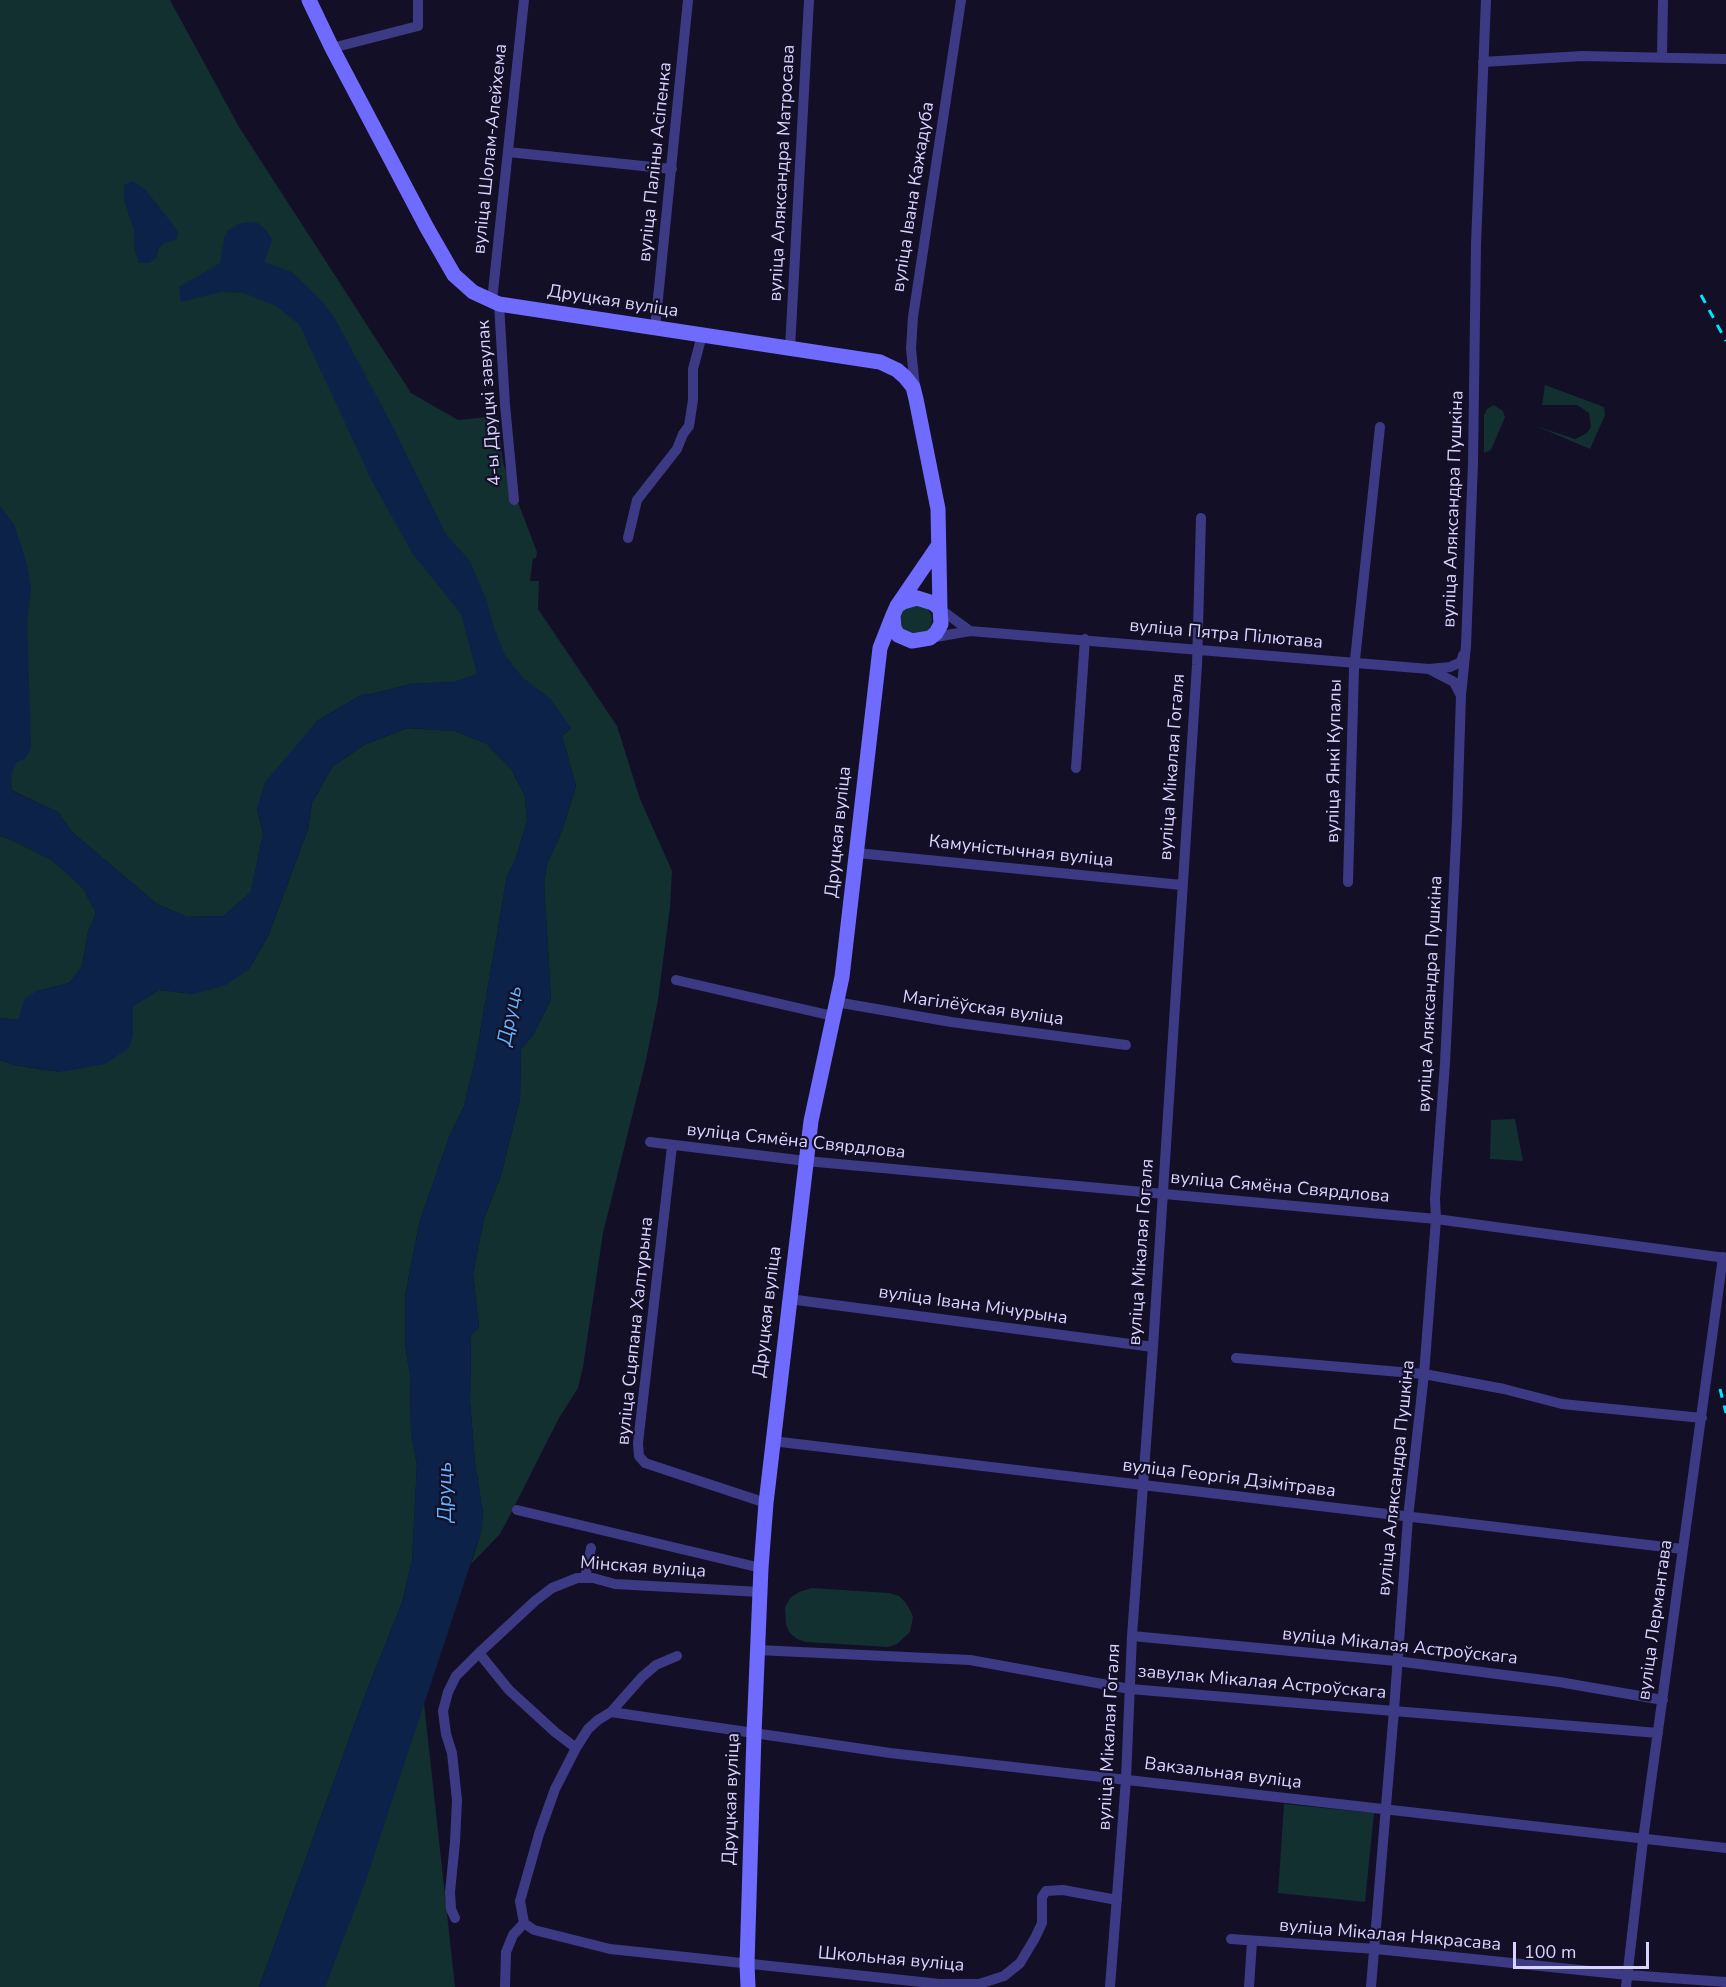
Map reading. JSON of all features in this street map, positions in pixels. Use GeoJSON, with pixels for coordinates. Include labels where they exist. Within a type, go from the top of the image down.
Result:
{"type":"FeatureCollection","features":[{"type":"Feature","properties":{"kind":"main road","name":"Друцкая вуліца"},"geometry":{"type":"LineString","coordinates":[[309,0],[398,175],[454,275],[473,292],[496,302],[880,362],[897,370],[909,382],[916,399],[938,509],[941,624],[930,638]]}},
{"type":"Feature","properties":{"kind":"main road","name":"Друцкая вуліца"},"geometry":{"type":"LineString","coordinates":[[748,1987],[754,1734],[761,1568],[772,1441],[806,1161],[818,1086],[842,977],[880,648],[895,611],[938,546]]}},
{"type":"Feature","properties":{"kind":"main road"},"geometry":{"type":"LineString","coordinates":[[912,641],[898,635],[894,628],[895,611],[909,599],[917,598],[933,603],[940,609]]}},
{"type":"Feature","properties":{"kind":"main road"},"geometry":{"type":"LineString","coordinates":[[880,648],[930,638]]}},
{"type":"Feature","properties":{"kind":"street"},"geometry":{"type":"LineString","coordinates":[[332,48],[418,26],[418,0]]}},
{"type":"Feature","properties":{"kind":"street","name":"вуліца Шолам-Алейхема"},"geometry":{"type":"LineString","coordinates":[[496,302],[508,152],[524,0]]}},
{"type":"Feature","properties":{"kind":"street","name":"вуліца Паліны Асіпенка"},"geometry":{"type":"LineString","coordinates":[[655,328],[688,0]]}},
{"type":"Feature","properties":{"kind":"street","name":"вуліца Аляксандра Матросава"},"geometry":{"type":"LineString","coordinates":[[790,348],[809,0]]}},
{"type":"Feature","properties":{"kind":"street","name":"вуліца Івана Кажадуба"},"geometry":{"type":"LineString","coordinates":[[916,399],[911,349],[912,317],[961,0]]}},
{"type":"Feature","properties":{"kind":"street","name":"вуліца Аляксандра Пушкіна"},"geometry":{"type":"LineString","coordinates":[[1371,1987],[1376,1949],[1408,1518],[1424,1374],[1436,1219],[1435,1199],[1445,1063],[1457,820],[1461,695],[1466,646],[1473,463],[1476,244],[1486,0]]}},
{"type":"Feature","properties":{"kind":"street"},"geometry":{"type":"LineString","coordinates":[[1662,57],[1663,0]]}},
{"type":"Feature","properties":{"kind":"street"},"geometry":{"type":"LineString","coordinates":[[1483,62],[1582,56],[1726,59]]}},
{"type":"Feature","properties":{"kind":"street"},"geometry":{"type":"LineString","coordinates":[[508,152],[672,169]]}},
{"type":"Feature","properties":{"kind":"street","name":"4-ы Друцкі завулак"},"geometry":{"type":"LineString","coordinates":[[496,302],[514,500]]}},
{"type":"Feature","properties":{"kind":"street"},"geometry":{"type":"LineString","coordinates":[[628,538],[637,500],[676,449],[689,426],[693,400],[693,369],[702,335]]}},
{"type":"Feature","properties":{"kind":"street","name":"вуліца Янкі Купалы"},"geometry":{"type":"LineString","coordinates":[[1348,882],[1355,664],[1380,427]]}},
{"type":"Feature","properties":{"kind":"street","name":"вуліца Мікалая Гогаля"},"geometry":{"type":"LineString","coordinates":[[1110,1987],[1126,1779],[1132,1636],[1153,1347],[1197,650],[1201,518]]}},
{"type":"Feature","properties":{"kind":"street"},"geometry":{"type":"LineString","coordinates":[[940,609],[970,631]]}},
{"type":"Feature","properties":{"kind":"street","name":"вуліца Пятра Пілютава"},"geometry":{"type":"LineString","coordinates":[[930,638],[970,631],[1429,669],[1450,667],[1461,662],[1466,646]]}},
{"type":"Feature","properties":{"kind":"street"},"geometry":{"type":"LineString","coordinates":[[1076,768],[1085,639]]}},
{"type":"Feature","properties":{"kind":"street"},"geometry":{"type":"LineString","coordinates":[[1429,669],[1454,682],[1461,695]]}},
{"type":"Feature","properties":{"kind":"street","name":"Камуністычная вуліца"},"geometry":{"type":"LineString","coordinates":[[857,853],[1182,885]]}},
{"type":"Feature","properties":{"kind":"street","name":"Магілёўская вуліца"},"geometry":{"type":"LineString","coordinates":[[676,981],[835,1009],[1126,1045]]}},
{"type":"Feature","properties":{"kind":"street","name":"вуліца Сямёна Свярдлова"},"geometry":{"type":"LineString","coordinates":[[650,1143],[806,1161],[1436,1219],[1725,1257]]}},
{"type":"Feature","properties":{"kind":"street","name":"вуліца Сцяпана Халтурына"},"geometry":{"type":"LineString","coordinates":[[672,1146],[638,1443],[639,1456],[645,1463],[766,1503]]}},
{"type":"Feature","properties":{"kind":"street","name":"вуліца Лермантава"},"geometry":{"type":"LineString","coordinates":[[1626,1987],[1643,1839],[1682,1549],[1725,1257]]}},
{"type":"Feature","properties":{"kind":"street","name":"вуліца Івана Мічурына"},"geometry":{"type":"LineString","coordinates":[[789,1299],[1153,1347]]}},
{"type":"Feature","properties":{"kind":"street"},"geometry":{"type":"LineString","coordinates":[[1236,1358],[1424,1374],[1504,1389],[1562,1404],[1702,1418]]}},
{"type":"Feature","properties":{"kind":"street","name":"вуліца Георгія Дзімітрава"},"geometry":{"type":"LineString","coordinates":[[772,1441],[1682,1549]]}},
{"type":"Feature","properties":{"kind":"street"},"geometry":{"type":"LineString","coordinates":[[517,1510],[761,1568]]}},
{"type":"Feature","properties":{"kind":"street"},"geometry":{"type":"LineString","coordinates":[[585,1578],[591,1548]]}},
{"type":"Feature","properties":{"kind":"street","name":"Мінская вуліца"},"geometry":{"type":"LineString","coordinates":[[455,1918],[451,1910],[450,1892],[457,1800],[452,1753],[446,1734],[443,1711],[448,1692],[456,1676],[552,1588],[564,1581],[585,1578],[615,1584],[760,1593]]}},
{"type":"Feature","properties":{"kind":"street","name":"вуліца Мікалая Астроўскага"},"geometry":{"type":"LineString","coordinates":[[1132,1636],[1396,1661],[1558,1682],[1662,1700]]}},
{"type":"Feature","properties":{"kind":"street","name":"завулак Мікалая Астроўскага"},"geometry":{"type":"LineString","coordinates":[[757,1650],[970,1660],[1130,1689],[1658,1732]]}},
{"type":"Feature","properties":{"kind":"street"},"geometry":{"type":"LineString","coordinates":[[479,1653],[509,1690],[576,1748]]}},
{"type":"Feature","properties":{"kind":"street"},"geometry":{"type":"LineString","coordinates":[[677,1656],[656,1665],[629,1690],[611,1712],[588,1729],[576,1748],[555,1789],[538,1834],[520,1901],[524,1923],[534,1930],[610,1949],[747,1964]]}},
{"type":"Feature","properties":{"kind":"street","name":"Вакзальная вуліца"},"geometry":{"type":"LineString","coordinates":[[611,1712],[890,1753],[1726,1848]]}},
{"type":"Feature","properties":{"kind":"street","name":"Школьная вуліца"},"geometry":{"type":"LineString","coordinates":[[747,1964],[940,1984],[987,1983],[1004,1976],[1020,1963],[1042,1923],[1042,1897],[1046,1891],[1063,1890],[1117,1900]]}},
{"type":"Feature","properties":{"kind":"street"},"geometry":{"type":"LineString","coordinates":[[505,1987],[506,1952],[513,1935],[524,1923]]}},
{"type":"Feature","properties":{"kind":"street","name":"вуліца Мікалая Някрасава"},"geometry":{"type":"LineString","coordinates":[[1231,1939],[1376,1949],[1628,1975],[1726,1982]]}},
{"type":"Feature","properties":{"kind":"street"},"geometry":{"type":"LineString","coordinates":[[1250,1987],[1252,1941]]}},
{"type":"Feature","properties":{"kind":"green space"},"geometry":{"type":"Polygon","coordinates":[[[0,0],[170,0],[239,127],[411,393],[458,420],[497,416],[503,463],[537,552],[536,558],[533,558],[530,581],[539,581],[538,609],[617,726],[640,799],[672,871],[670,907],[658,1000],[646,1060],[603,1233],[578,1388],[559,1418],[499,1535],[471,1564],[481,1532],[483,1514],[475,1463],[470,1401],[471,1336],[479,1327],[473,1274],[484,1219],[501,1175],[520,1099],[521,1049],[533,1035],[551,1000],[544,883],[547,863],[562,831],[576,786],[562,736],[571,728],[477,674],[455,682],[411,684],[361,695],[317,721],[257,809],[263,834],[251,892],[223,916],[187,917],[157,904],[72,832],[58,812],[13,791],[0,789],[0,0]]]}},
{"type":"Feature","properties":{"kind":"green space"},"geometry":{"type":"Polygon","coordinates":[[[1545,385],[1604,407],[1605,415],[1590,449],[1536,426],[1575,439],[1587,433],[1591,427],[1589,413],[1577,405],[1542,405],[1545,385]]]}},
{"type":"Feature","properties":{"kind":"green space"},"geometry":{"type":"Polygon","coordinates":[[[1494,405],[1503,411],[1505,417],[1491,450],[1484,453],[1484,415],[1487,409],[1494,405]]]}},
{"type":"Feature","properties":{"kind":"green space"},"geometry":{"type":"Polygon","coordinates":[[[916,604],[927,609],[932,620],[927,631],[916,636],[905,631],[900,620],[905,609],[916,604]]]}},
{"type":"Feature","properties":{"kind":"green space"},"geometry":{"type":"Polygon","coordinates":[[[407,728],[455,731],[487,744],[511,769],[525,796],[527,821],[516,858],[507,876],[476,1056],[464,1106],[450,1135],[420,1220],[405,1296],[405,1344],[410,1375],[411,1433],[417,1465],[412,1560],[402,1603],[367,1690],[259,1987],[0,1987],[0,1060],[14,1065],[60,1072],[133,1035],[133,1006],[159,990],[194,994],[249,969],[269,934],[308,829],[312,803],[332,767],[364,745],[407,728]]]}},
{"type":"Feature","properties":{"kind":"green space"},"geometry":{"type":"Polygon","coordinates":[[[0,836],[52,860],[83,888],[96,913],[88,932],[82,967],[69,983],[37,991],[18,1020],[0,1018],[0,836]]]}},
{"type":"Feature","properties":{"kind":"green space"},"geometry":{"type":"Polygon","coordinates":[[[1515,1119],[1523,1161],[1490,1159],[1491,1120],[1515,1119]]]}},
{"type":"Feature","properties":{"kind":"green space"},"geometry":{"type":"Polygon","coordinates":[[[812,1588],[889,1593],[899,1596],[906,1603],[913,1617],[910,1632],[897,1644],[888,1647],[806,1642],[797,1639],[786,1625],[785,1607],[790,1598],[812,1588]]]}},
{"type":"Feature","properties":{"kind":"green space"},"geometry":{"type":"Polygon","coordinates":[[[424,1703],[455,1987],[325,1987],[340,1945],[424,1703]]]}},
{"type":"Feature","properties":{"kind":"green space"},"geometry":{"type":"Polygon","coordinates":[[[1284,1804],[1374,1813],[1365,1902],[1278,1893],[1284,1804]]]}},
{"type":"Feature","properties":{"kind":"water"},"geometry":{"type":"Polygon","coordinates":[[[133,181],[145,189],[178,231],[177,239],[159,248],[156,258],[149,263],[139,263],[134,248],[134,230],[124,201],[124,185],[133,181]]]}},
{"type":"Feature","properties":{"kind":"water","name":"Друць"},"geometry":{"type":"Polygon","coordinates":[[[249,222],[258,223],[272,240],[264,262],[292,272],[323,302],[337,322],[392,425],[446,534],[470,561],[487,601],[493,625],[505,655],[523,678],[550,698],[571,728],[562,736],[576,785],[562,831],[547,863],[544,883],[551,1000],[533,1035],[521,1049],[520,1099],[501,1175],[484,1219],[473,1274],[479,1327],[471,1336],[470,1401],[475,1463],[483,1514],[481,1532],[365,1883],[325,1987],[259,1987],[367,1690],[402,1603],[412,1560],[417,1465],[411,1433],[410,1375],[405,1344],[405,1296],[420,1220],[450,1135],[464,1106],[476,1056],[507,876],[516,858],[527,821],[525,796],[511,769],[487,744],[455,731],[407,728],[364,745],[332,767],[312,803],[308,829],[269,934],[249,969],[226,985],[194,994],[159,990],[133,1006],[133,1035],[129,1048],[105,1064],[60,1072],[14,1065],[0,1060],[0,1018],[18,1020],[25,998],[37,991],[69,983],[82,967],[88,932],[96,913],[83,888],[52,860],[0,836],[0,506],[14,524],[27,564],[31,588],[27,624],[31,747],[26,758],[17,762],[11,775],[12,791],[58,812],[72,832],[157,904],[187,917],[223,916],[251,892],[263,834],[257,809],[265,782],[317,721],[361,695],[411,684],[455,682],[477,674],[461,614],[412,553],[372,481],[299,324],[274,305],[244,293],[221,292],[181,302],[179,287],[220,263],[224,238],[228,230],[249,222]]]}},
{"type":"Feature","properties":{"kind":"railway"},"geometry":{"type":"LineString","coordinates":[[1701,295],[1726,341]]}},
{"type":"Feature","properties":{"kind":"railway"},"geometry":{"type":"LineString","coordinates":[[1720,1389],[1726,1413]]}}]}
